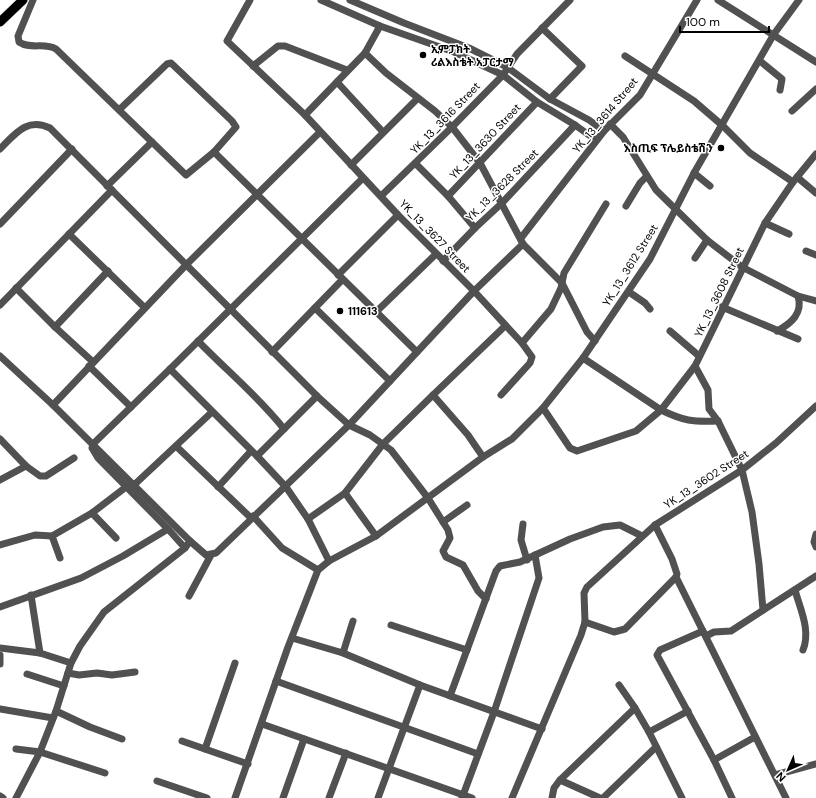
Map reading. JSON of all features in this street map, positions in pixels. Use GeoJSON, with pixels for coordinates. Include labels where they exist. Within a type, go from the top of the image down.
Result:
{"type":"FeatureCollection","features":[{"type":"Feature","properties":{"kind":"main road"},"geometry":{"type":"LineString","coordinates":[[0,22],[23,0]]}},
{"type":"Feature","properties":{"kind":"street"},"geometry":{"type":"LineString","coordinates":[[33,0],[18,36],[19,42],[30,46],[50,45],[120,109],[186,175],[214,152],[235,130],[235,124],[171,63],[167,64],[120,109]]}},
{"type":"Feature","properties":{"kind":"street","name":"YK_13_3627 Street"},"geometry":{"type":"LineString","coordinates":[[250,0],[227,41],[305,115],[398,215],[474,291],[522,343],[532,357],[530,363],[501,395]]}},
{"type":"Feature","properties":{"kind":"street"},"geometry":{"type":"LineString","coordinates":[[321,0],[380,26],[454,52],[502,75],[537,102],[575,125],[596,140]]}},
{"type":"Feature","properties":{"kind":"street"},"geometry":{"type":"LineString","coordinates":[[350,0],[469,48],[507,67],[550,99],[589,120],[604,131]]}},
{"type":"Feature","properties":{"kind":"street","name":"YK_13_3616 Street"},"geometry":{"type":"LineString","coordinates":[[381,196],[416,164],[452,127],[502,75],[507,67],[542,28],[570,0]]}},
{"type":"Feature","properties":{"kind":"street","name":"YK_13_3614 Street"},"geometry":{"type":"LineString","coordinates":[[211,555],[216,553],[349,425],[522,241],[596,140],[640,95],[696,0]]}},
{"type":"Feature","properties":{"kind":"street"},"geometry":{"type":"LineString","coordinates":[[718,0],[774,34],[816,62]]}},
{"type":"Feature","properties":{"kind":"street","name":"YK_13_3612 Street"},"geometry":{"type":"LineString","coordinates":[[318,570],[329,561],[376,536],[483,457],[512,439],[543,408],[583,358],[629,292],[663,236],[674,210],[694,173],[723,126],[774,34],[799,0]]}},
{"type":"Feature","properties":{"kind":"street"},"geometry":{"type":"LineString","coordinates":[[305,115],[365,52],[380,26]]}},
{"type":"Feature","properties":{"kind":"street"},"geometry":{"type":"LineString","coordinates":[[542,28],[582,66],[550,99]]}},
{"type":"Feature","properties":{"kind":"street"},"geometry":{"type":"LineString","coordinates":[[253,66],[278,46],[285,46],[347,70]]}},
{"type":"Feature","properties":{"kind":"street"},"geometry":{"type":"LineString","coordinates":[[365,52],[417,99],[435,111],[452,127],[480,163],[522,241],[562,283],[587,332],[595,340]]}},
{"type":"Feature","properties":{"kind":"street"},"geometry":{"type":"LineString","coordinates":[[625,56],[694,101],[760,161],[795,180],[816,194]]}},
{"type":"Feature","properties":{"kind":"street"},"geometry":{"type":"LineString","coordinates":[[760,60],[782,79],[780,90]]}},
{"type":"Feature","properties":{"kind":"street"},"geometry":{"type":"LineString","coordinates":[[337,82],[384,132]]}},
{"type":"Feature","properties":{"kind":"street"},"geometry":{"type":"LineString","coordinates":[[792,111],[816,89]]}},
{"type":"Feature","properties":{"kind":"street"},"geometry":{"type":"LineString","coordinates":[[351,165],[417,99]]}},
{"type":"Feature","properties":{"kind":"street","name":"YK_13_3630 Street"},"geometry":{"type":"LineString","coordinates":[[448,196],[537,102]]}},
{"type":"Feature","properties":{"kind":"street"},"geometry":{"type":"LineString","coordinates":[[0,149],[18,130],[31,124],[50,128],[317,396],[349,425],[360,429],[391,450],[428,498],[450,534],[450,538],[444,551],[446,557],[463,565],[478,591],[486,599]]}},
{"type":"Feature","properties":{"kind":"street"},"geometry":{"type":"LineString","coordinates":[[610,124],[623,136],[646,177],[674,210],[707,240],[742,267],[798,296],[816,302]]}},
{"type":"Feature","properties":{"kind":"street","name":"YK_13_3628 Street"},"geometry":{"type":"LineString","coordinates":[[443,261],[502,203],[575,125]]}},
{"type":"Feature","properties":{"kind":"street"},"geometry":{"type":"LineString","coordinates":[[53,405],[144,307],[320,132]]}},
{"type":"Feature","properties":{"kind":"street"},"geometry":{"type":"LineString","coordinates":[[0,305],[69,234],[152,142]]}},
{"type":"Feature","properties":{"kind":"street"},"geometry":{"type":"LineString","coordinates":[[0,224],[72,149]]}},
{"type":"Feature","properties":{"kind":"street"},"geometry":{"type":"LineString","coordinates":[[214,152],[417,352]]}},
{"type":"Feature","properties":{"kind":"street","name":"YK_13_3608 Street"},"geometry":{"type":"LineString","coordinates":[[543,408],[570,448],[577,451],[636,431],[661,410],[695,366],[722,307],[766,223],[795,180],[816,154]]}},
{"type":"Feature","properties":{"kind":"street"},"geometry":{"type":"LineString","coordinates":[[416,164],[448,196],[475,228]]}},
{"type":"Feature","properties":{"kind":"street"},"geometry":{"type":"LineString","coordinates":[[694,173],[710,186]]}},
{"type":"Feature","properties":{"kind":"street"},"geometry":{"type":"LineString","coordinates":[[626,206],[640,183],[646,177]]}},
{"type":"Feature","properties":{"kind":"street"},"geometry":{"type":"LineString","coordinates":[[93,444],[363,178]]}},
{"type":"Feature","properties":{"kind":"street"},"geometry":{"type":"LineString","coordinates":[[522,343],[551,309],[558,297],[564,273],[606,204]]}},
{"type":"Feature","properties":{"kind":"street"},"geometry":{"type":"LineString","coordinates":[[272,352],[315,308],[340,277],[398,215]]}},
{"type":"Feature","properties":{"kind":"street"},"geometry":{"type":"LineString","coordinates":[[766,223],[789,234]]}},
{"type":"Feature","properties":{"kind":"street"},"geometry":{"type":"LineString","coordinates":[[69,234],[144,307]]}},
{"type":"Feature","properties":{"kind":"street"},"geometry":{"type":"LineString","coordinates":[[695,258],[707,240]]}},
{"type":"Feature","properties":{"kind":"street"},"geometry":{"type":"LineString","coordinates":[[806,251],[816,255]]}},
{"type":"Feature","properties":{"kind":"street"},"geometry":{"type":"LineString","coordinates":[[377,311],[436,254]]}},
{"type":"Feature","properties":{"kind":"street"},"geometry":{"type":"LineString","coordinates":[[55,327],[108,271]]}},
{"type":"Feature","properties":{"kind":"street"},"geometry":{"type":"LineString","coordinates":[[16,288],[131,407]]}},
{"type":"Feature","properties":{"kind":"street"},"geometry":{"type":"LineString","coordinates":[[629,292],[645,303],[650,309]]}},
{"type":"Feature","properties":{"kind":"street"},"geometry":{"type":"LineString","coordinates":[[777,331],[789,324],[795,318],[799,306],[798,296]]}},
{"type":"Feature","properties":{"kind":"street"},"geometry":{"type":"LineString","coordinates":[[722,307],[798,339]]}},
{"type":"Feature","properties":{"kind":"street"},"geometry":{"type":"LineString","coordinates":[[315,308],[390,381]]}},
{"type":"Feature","properties":{"kind":"street"},"geometry":{"type":"LineString","coordinates":[[308,519],[345,493],[383,444],[505,326]]}},
{"type":"Feature","properties":{"kind":"street"},"geometry":{"type":"LineString","coordinates":[[670,331],[700,356]]}},
{"type":"Feature","properties":{"kind":"street"},"geometry":{"type":"LineString","coordinates":[[198,340],[228,372],[250,390],[284,429]]}},
{"type":"Feature","properties":{"kind":"street"},"geometry":{"type":"LineString","coordinates":[[0,356],[93,444],[185,548]]}},
{"type":"Feature","properties":{"kind":"street"},"geometry":{"type":"LineString","coordinates":[[583,358],[661,410],[684,420],[718,421]]}},
{"type":"Feature","properties":{"kind":"street"},"geometry":{"type":"LineString","coordinates":[[695,366],[708,390],[710,409],[718,421],[742,470],[752,512],[760,566],[763,610]]}},
{"type":"Feature","properties":{"kind":"street"},"geometry":{"type":"LineString","coordinates":[[170,369],[251,451],[258,456],[286,487],[308,519],[329,561]]}},
{"type":"Feature","properties":{"kind":"street"},"geometry":{"type":"LineString","coordinates":[[433,395],[468,435],[483,457]]}},
{"type":"Feature","properties":{"kind":"street"},"geometry":{"type":"LineString","coordinates":[[258,456],[317,396]]}},
{"type":"Feature","properties":{"kind":"street","name":"YK_13_3602 Street"},"geometry":{"type":"LineString","coordinates":[[512,798],[581,635],[585,622],[585,590],[655,525],[742,470],[776,443],[816,406]]}},
{"type":"Feature","properties":{"kind":"street"},"geometry":{"type":"LineString","coordinates":[[0,545],[35,535],[52,536],[92,512],[130,486],[176,447],[212,412]]}},
{"type":"Feature","properties":{"kind":"street"},"geometry":{"type":"LineString","coordinates":[[0,439],[36,475],[46,476],[74,458]]}},
{"type":"Feature","properties":{"kind":"street"},"geometry":{"type":"LineString","coordinates":[[176,447],[252,517],[282,548],[318,570],[276,681],[235,798]]}},
{"type":"Feature","properties":{"kind":"street"},"geometry":{"type":"LineString","coordinates":[[218,487],[251,451]]}},
{"type":"Feature","properties":{"kind":"street"},"geometry":{"type":"LineString","coordinates":[[0,480],[26,466]]}},
{"type":"Feature","properties":{"kind":"street"},"geometry":{"type":"LineString","coordinates":[[130,486],[206,555],[211,555],[189,596]]}},
{"type":"Feature","properties":{"kind":"street"},"geometry":{"type":"LineString","coordinates":[[345,493],[376,536]]}},
{"type":"Feature","properties":{"kind":"street"},"geometry":{"type":"LineString","coordinates":[[443,522],[466,505]]}},
{"type":"Feature","properties":{"kind":"street"},"geometry":{"type":"LineString","coordinates":[[92,512],[116,538]]}},
{"type":"Feature","properties":{"kind":"street"},"geometry":{"type":"LineString","coordinates":[[522,524],[521,540],[526,560]]}},
{"type":"Feature","properties":{"kind":"street"},"geometry":{"type":"LineString","coordinates":[[450,696],[496,571],[500,566],[526,560],[535,554],[603,527],[620,525],[642,536]]}},
{"type":"Feature","properties":{"kind":"street"},"geometry":{"type":"LineString","coordinates":[[655,525],[672,559],[677,574],[676,577],[686,600],[786,798]]}},
{"type":"Feature","properties":{"kind":"street"},"geometry":{"type":"LineString","coordinates":[[0,607],[81,578],[124,556],[168,529]]}},
{"type":"Feature","properties":{"kind":"street"},"geometry":{"type":"LineString","coordinates":[[816,534],[814,542],[816,547]]}},
{"type":"Feature","properties":{"kind":"street"},"geometry":{"type":"LineString","coordinates":[[52,536],[60,558]]}},
{"type":"Feature","properties":{"kind":"street"},"geometry":{"type":"LineString","coordinates":[[16,798],[40,752],[56,710],[71,663],[80,646],[104,612],[185,548],[190,541]]}},
{"type":"Feature","properties":{"kind":"street"},"geometry":{"type":"LineString","coordinates":[[463,796],[494,712],[539,578],[535,554]]}},
{"type":"Feature","properties":{"kind":"street"},"geometry":{"type":"LineString","coordinates":[[732,798],[714,760],[657,653],[704,633],[731,631],[816,576]]}},
{"type":"Feature","properties":{"kind":"street"},"geometry":{"type":"LineString","coordinates":[[585,622],[614,632],[625,629],[676,577]]}},
{"type":"Feature","properties":{"kind":"street"},"geometry":{"type":"LineString","coordinates":[[795,590],[807,632],[807,640],[803,650]]}},
{"type":"Feature","properties":{"kind":"street"},"geometry":{"type":"LineString","coordinates":[[31,595],[40,654]]}},
{"type":"Feature","properties":{"kind":"street"},"geometry":{"type":"LineString","coordinates":[[343,653],[353,621]]}},
{"type":"Feature","properties":{"kind":"street"},"geometry":{"type":"LineString","coordinates":[[391,625],[467,650]]}},
{"type":"Feature","properties":{"kind":"street"},"geometry":{"type":"LineString","coordinates":[[292,638],[343,653],[420,685],[542,729]]}},
{"type":"Feature","properties":{"kind":"street"},"geometry":{"type":"LineString","coordinates":[[0,648],[40,654],[71,663]]}},
{"type":"Feature","properties":{"kind":"street"},"geometry":{"type":"LineString","coordinates":[[0,655],[0,664]]}},
{"type":"Feature","properties":{"kind":"street"},"geometry":{"type":"LineString","coordinates":[[205,749],[235,663]]}},
{"type":"Feature","properties":{"kind":"street"},"geometry":{"type":"LineString","coordinates":[[68,673],[112,675],[135,672]]}},
{"type":"Feature","properties":{"kind":"street"},"geometry":{"type":"LineString","coordinates":[[27,674],[64,686]]}},
{"type":"Feature","properties":{"kind":"street"},"geometry":{"type":"LineString","coordinates":[[276,681],[478,754]]}},
{"type":"Feature","properties":{"kind":"street"},"geometry":{"type":"LineString","coordinates":[[378,798],[420,685]]}},
{"type":"Feature","properties":{"kind":"street"},"geometry":{"type":"LineString","coordinates":[[619,685],[649,732],[682,798]]}},
{"type":"Feature","properties":{"kind":"street"},"geometry":{"type":"LineString","coordinates":[[552,798],[554,788],[560,780],[635,708]]}},
{"type":"Feature","properties":{"kind":"street"},"geometry":{"type":"LineString","coordinates":[[0,709],[53,718]]}},
{"type":"Feature","properties":{"kind":"street"},"geometry":{"type":"LineString","coordinates":[[56,710],[90,727],[122,739]]}},
{"type":"Feature","properties":{"kind":"street"},"geometry":{"type":"LineString","coordinates":[[649,732],[688,711]]}},
{"type":"Feature","properties":{"kind":"street"},"geometry":{"type":"LineString","coordinates":[[262,724],[472,798]]}},
{"type":"Feature","properties":{"kind":"street"},"geometry":{"type":"LineString","coordinates":[[714,760],[754,737]]}},
{"type":"Feature","properties":{"kind":"street"},"geometry":{"type":"LineString","coordinates":[[283,798],[304,739]]}},
{"type":"Feature","properties":{"kind":"street"},"geometry":{"type":"LineString","coordinates":[[182,741],[248,764]]}},
{"type":"Feature","properties":{"kind":"street"},"geometry":{"type":"LineString","coordinates":[[603,798],[656,747]]}},
{"type":"Feature","properties":{"kind":"street"},"geometry":{"type":"LineString","coordinates":[[16,749],[40,752],[105,773]]}},
{"type":"Feature","properties":{"kind":"street"},"geometry":{"type":"LineString","coordinates":[[329,798],[346,753]]}},
{"type":"Feature","properties":{"kind":"street"},"geometry":{"type":"LineString","coordinates":[[775,775],[816,764]]}},
{"type":"Feature","properties":{"kind":"street"},"geometry":{"type":"LineString","coordinates":[[560,780],[600,798]]}},
{"type":"Feature","properties":{"kind":"street"},"geometry":{"type":"LineString","coordinates":[[157,781],[207,798]]}},
{"type":"Feature","properties":{"kind":"place","name":"ኢምፓክት ሪልእስቴት አፓርታማ"},"geometry":{"type":"Point","coordinates":[423,55]}},
{"type":"Feature","properties":{"kind":"place","name":"እስጢፍ ፕሌይስቴሽን"},"geometry":{"type":"Point","coordinates":[721,148]}},
{"type":"Feature","properties":{"kind":"place","name":"111613"},"geometry":{"type":"Point","coordinates":[340,311]}}]}
